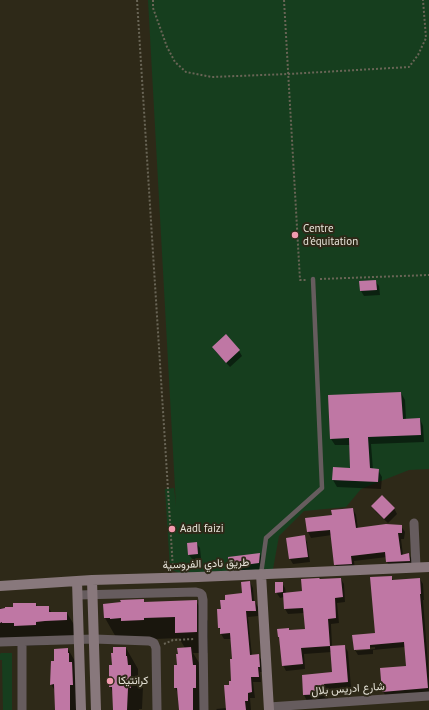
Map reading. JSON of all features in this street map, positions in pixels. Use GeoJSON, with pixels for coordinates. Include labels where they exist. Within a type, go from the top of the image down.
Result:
{"type":"FeatureCollection","features":[{"type":"Feature","properties":{"kind":"main road"},"geometry":{"type":"LineString","coordinates":[[269,708],[261,574],[429,567]]}},
{"type":"Feature","properties":{"kind":"main road","name":"طريق نادي الفروسية"},"geometry":{"type":"LineString","coordinates":[[0,586],[92,580],[261,574]]}},
{"type":"Feature","properties":{"kind":"main road"},"geometry":{"type":"LineString","coordinates":[[92,580],[96,710]]}},
{"type":"Feature","properties":{"kind":"main road"},"geometry":{"type":"LineString","coordinates":[[77,581],[81,710]]}},
{"type":"Feature","properties":{"kind":"street"},"geometry":{"type":"LineString","coordinates":[[414,523],[416,567]]}},
{"type":"Feature","properties":{"kind":"street"},"geometry":{"type":"LineString","coordinates":[[78,595],[198,592],[202,595],[204,710]]}},
{"type":"Feature","properties":{"kind":"street"},"geometry":{"type":"LineString","coordinates":[[0,642],[94,639],[149,641],[154,644],[156,648],[157,710]]}},
{"type":"Feature","properties":{"kind":"street"},"geometry":{"type":"LineString","coordinates":[[22,642],[22,710]]}},
{"type":"Feature","properties":{"kind":"street","name":"شارع ادريس بلال"},"geometry":{"type":"LineString","coordinates":[[269,708],[429,696]]}},
{"type":"Feature","properties":{"kind":"lane","name":"طريق نادي الفروسية"},"geometry":{"type":"LineString","coordinates":[[261,574],[266,538],[322,488],[313,279]]}},
{"type":"Feature","properties":{"kind":"path"},"geometry":{"type":"LineString","coordinates":[[137,0],[173,578]]}},
{"type":"Feature","properties":{"kind":"path"},"geometry":{"type":"LineString","coordinates":[[153,0],[153,8],[167,47],[175,62],[186,72],[212,77],[409,67],[418,55],[426,38],[423,0]]}},
{"type":"Feature","properties":{"kind":"path"},"geometry":{"type":"LineString","coordinates":[[284,0],[300,280],[429,274]]}},
{"type":"Feature","properties":{"kind":"path"},"geometry":{"type":"LineString","coordinates":[[156,648],[173,640],[193,639],[203,636]]}},
{"type":"Feature","properties":{"kind":"green space","name":"Centre d'équitation"},"geometry":{"type":"Polygon","coordinates":[[[148,0],[429,0],[429,469],[409,470],[361,489],[346,507],[304,511],[279,536],[273,569],[179,573],[170,569],[165,489],[174,488],[176,506],[148,0]]]}},
{"type":"Feature","properties":{"kind":"green space"},"geometry":{"type":"Polygon","coordinates":[[[1,653],[12,653],[12,710],[3,710],[2,660],[0,660],[1,653]]]}},
{"type":"Feature","properties":{"kind":"building"},"geometry":{"type":"Polygon","coordinates":[[[376,280],[377,290],[360,291],[359,281],[376,280]]]}},
{"type":"Feature","properties":{"kind":"building"},"geometry":{"type":"Polygon","coordinates":[[[226,334],[240,350],[226,363],[212,347],[226,334]]]}},
{"type":"Feature","properties":{"kind":"building"},"geometry":{"type":"Polygon","coordinates":[[[401,392],[403,419],[420,418],[421,435],[368,437],[370,468],[379,469],[378,482],[332,480],[333,467],[350,468],[349,438],[330,439],[328,395],[401,392]]]}},
{"type":"Feature","properties":{"kind":"building"},"geometry":{"type":"Polygon","coordinates":[[[382,495],[395,508],[384,519],[371,506],[382,495]]]}},
{"type":"Feature","properties":{"kind":"building"},"geometry":{"type":"Polygon","coordinates":[[[353,508],[356,528],[386,524],[402,525],[402,533],[398,533],[401,555],[409,553],[410,561],[386,562],[385,552],[351,556],[352,564],[334,565],[330,530],[307,532],[305,518],[332,515],[331,510],[353,508]]]}},
{"type":"Feature","properties":{"kind":"building"},"geometry":{"type":"Polygon","coordinates":[[[305,535],[308,557],[289,559],[286,538],[305,535]]]}},
{"type":"Feature","properties":{"kind":"building"},"geometry":{"type":"Polygon","coordinates":[[[197,542],[198,554],[188,555],[187,543],[197,542]]]}},
{"type":"Feature","properties":{"kind":"building"},"geometry":{"type":"Polygon","coordinates":[[[260,553],[259,563],[229,567],[228,557],[260,553]]]}},
{"type":"Feature","properties":{"kind":"building"},"geometry":{"type":"Polygon","coordinates":[[[392,576],[392,580],[420,578],[428,688],[382,692],[380,668],[406,666],[404,642],[370,645],[370,649],[354,650],[352,635],[375,633],[370,577],[392,576]]]}},
{"type":"Feature","properties":{"kind":"building"},"geometry":{"type":"Polygon","coordinates":[[[341,578],[343,597],[335,598],[336,618],[328,619],[330,646],[301,648],[303,664],[282,666],[277,629],[305,629],[303,608],[284,609],[283,593],[302,591],[301,579],[341,578]]]}},
{"type":"Feature","properties":{"kind":"building"},"geometry":{"type":"Polygon","coordinates":[[[250,581],[252,601],[255,601],[256,611],[246,611],[250,655],[259,654],[259,677],[251,677],[252,692],[248,693],[248,701],[245,701],[246,710],[226,710],[224,685],[229,685],[229,681],[231,681],[230,659],[232,659],[230,633],[220,634],[220,628],[218,628],[217,609],[221,609],[220,600],[225,600],[225,595],[242,593],[241,582],[250,581]]]}},
{"type":"Feature","properties":{"kind":"building"},"geometry":{"type":"Polygon","coordinates":[[[275,582],[283,582],[283,592],[275,593],[275,582]]]}},
{"type":"Feature","properties":{"kind":"building"},"geometry":{"type":"Polygon","coordinates":[[[144,599],[144,602],[197,600],[197,632],[175,633],[175,617],[144,618],[144,620],[121,621],[121,618],[104,618],[103,604],[121,602],[120,600],[144,599]]]}},
{"type":"Feature","properties":{"kind":"building"},"geometry":{"type":"Polygon","coordinates":[[[13,603],[36,603],[36,606],[49,606],[49,612],[67,612],[67,620],[36,622],[36,625],[14,626],[14,623],[0,623],[0,609],[5,607],[13,607],[13,603]]]}},
{"type":"Feature","properties":{"kind":"building"},"geometry":{"type":"Polygon","coordinates":[[[345,645],[348,682],[324,684],[325,694],[303,695],[302,675],[332,672],[330,646],[345,645]]]}},
{"type":"Feature","properties":{"kind":"building"},"geometry":{"type":"Polygon","coordinates":[[[113,647],[126,647],[128,665],[131,665],[131,688],[128,688],[127,710],[113,710],[112,687],[109,687],[109,665],[112,665],[111,653],[113,653],[113,647]]]}},
{"type":"Feature","properties":{"kind":"building"},"geometry":{"type":"Polygon","coordinates":[[[191,647],[193,665],[196,665],[196,688],[193,688],[193,710],[179,710],[177,688],[174,688],[174,665],[177,665],[177,648],[191,647]]]}},
{"type":"Feature","properties":{"kind":"building"},"geometry":{"type":"Polygon","coordinates":[[[68,648],[69,662],[72,662],[73,685],[70,685],[70,710],[55,710],[54,684],[50,685],[51,661],[54,661],[54,649],[68,648]]]}},
{"type":"Feature","properties":{"kind":"place","name":"Centre d'équitation"},"geometry":{"type":"Point","coordinates":[295,235]}},
{"type":"Feature","properties":{"kind":"place","name":"Aadl faizi"},"geometry":{"type":"Point","coordinates":[172,529]}},
{"type":"Feature","properties":{"kind":"place","name":"كرانتيكا"},"geometry":{"type":"Point","coordinates":[110,681]}}]}
